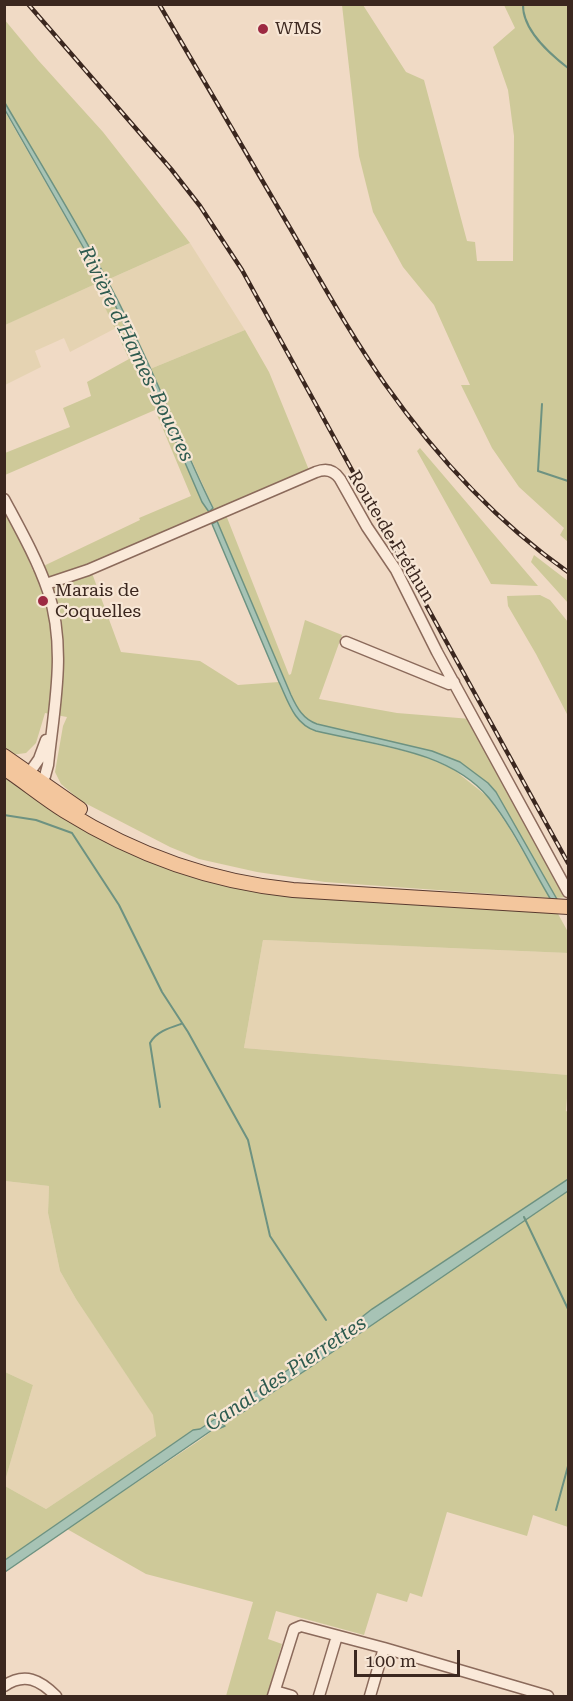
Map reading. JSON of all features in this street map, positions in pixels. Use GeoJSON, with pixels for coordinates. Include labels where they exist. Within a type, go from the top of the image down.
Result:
{"type":"FeatureCollection","features":[{"type":"Feature","properties":{"kind":"main road"},"geometry":{"type":"LineString","coordinates":[[4,756],[59,807],[93,828],[172,863],[211,875],[293,890],[568,907]]}},
{"type":"Feature","properties":{"kind":"main road"},"geometry":{"type":"LineString","coordinates":[[4,768],[26,778]]}},
{"type":"Feature","properties":{"kind":"street","name":"Route de Fréthun"},"geometry":{"type":"LineString","coordinates":[[46,584],[88,570],[316,472],[329,470],[339,478],[367,527],[393,565],[568,892]]}},
{"type":"Feature","properties":{"kind":"street"},"geometry":{"type":"LineString","coordinates":[[4,499],[46,584],[53,611],[58,648],[58,681],[48,765],[45,776],[38,787]]}},
{"type":"Feature","properties":{"kind":"street"},"geometry":{"type":"LineString","coordinates":[[346,642],[449,684],[454,682]]}},
{"type":"Feature","properties":{"kind":"street"},"geometry":{"type":"LineString","coordinates":[[26,778],[45,746],[54,711]]}},
{"type":"Feature","properties":{"kind":"street"},"geometry":{"type":"LineString","coordinates":[[292,1696],[274,1694],[294,1629],[301,1626],[548,1696]]}},
{"type":"Feature","properties":{"kind":"street"},"geometry":{"type":"LineString","coordinates":[[319,1696],[337,1636]]}},
{"type":"Feature","properties":{"kind":"street"},"geometry":{"type":"LineString","coordinates":[[370,1696],[384,1648]]}},
{"type":"Feature","properties":{"kind":"street"},"geometry":{"type":"LineString","coordinates":[[4,1686],[18,1679],[33,1679],[56,1696]]}},
{"type":"Feature","properties":{"kind":"shaded area"},"geometry":{"type":"Polygon","coordinates":[[[342,5],[363,5],[406,72],[424,80],[467,241],[475,242],[477,261],[513,261],[514,136],[508,90],[493,47],[515,28],[504,5],[568,5],[568,542],[560,535],[564,528],[519,487],[492,448],[461,385],[470,385],[434,305],[403,267],[373,212],[359,156],[342,5]]]}},
{"type":"Feature","properties":{"kind":"shaded area"},"geometry":{"type":"Polygon","coordinates":[[[4,19],[103,132],[190,243],[107,280],[5,103],[4,19]]]}},
{"type":"Feature","properties":{"kind":"shaded area"},"geometry":{"type":"Polygon","coordinates":[[[4,110],[102,281],[5,325],[4,325],[4,110]]]}},
{"type":"Feature","properties":{"kind":"shaded area"},"geometry":{"type":"Polygon","coordinates":[[[190,243],[245,330],[150,369],[132,327],[107,280],[190,243]]]}},
{"type":"Feature","properties":{"kind":"shaded area"},"geometry":{"type":"Polygon","coordinates":[[[102,281],[111,296],[102,301],[116,328],[70,352],[64,338],[35,351],[41,367],[5,385],[4,325],[102,281]]]}},
{"type":"Feature","properties":{"kind":"shaded area"},"geometry":{"type":"Polygon","coordinates":[[[111,296],[202,502],[209,511],[213,507],[150,369],[245,330],[269,372],[309,470],[89,565],[121,652],[200,661],[238,685],[279,682],[295,715],[311,729],[421,755],[453,769],[488,797],[508,826],[550,898],[325,882],[257,872],[199,859],[170,847],[81,801],[61,784],[55,772],[63,726],[67,717],[45,713],[36,743],[26,753],[11,755],[5,751],[4,510],[18,534],[33,571],[140,520],[139,518],[191,496],[155,410],[5,475],[5,453],[70,427],[63,408],[91,396],[87,382],[129,359],[102,301],[111,296]]]}},
{"type":"Feature","properties":{"kind":"shaded area"},"geometry":{"type":"Polygon","coordinates":[[[420,448],[538,586],[491,584],[417,451],[420,448]]]}},
{"type":"Feature","properties":{"kind":"shaded area"},"geometry":{"type":"Polygon","coordinates":[[[226,515],[289,675],[305,620],[342,635],[319,699],[397,713],[471,719],[566,897],[556,898],[496,792],[460,762],[432,751],[317,724],[304,716],[293,699],[217,521],[226,515]]]}},
{"type":"Feature","properties":{"kind":"shaded area"},"geometry":{"type":"Polygon","coordinates":[[[534,555],[568,581],[568,603],[531,562],[534,555]]]}},
{"type":"Feature","properties":{"kind":"shaded area"},"geometry":{"type":"Polygon","coordinates":[[[540,595],[550,600],[568,622],[568,716],[508,606],[507,596],[540,595]]]}},
{"type":"Feature","properties":{"kind":"shaded area"},"geometry":{"type":"Polygon","coordinates":[[[5,775],[79,825],[266,893],[321,899],[557,912],[568,932],[568,953],[263,940],[244,1048],[568,1075],[566,1111],[568,1112],[568,1179],[372,1309],[334,1339],[199,1429],[193,1430],[5,1560],[5,1486],[46,1509],[156,1436],[153,1415],[60,1271],[48,1213],[49,1186],[5,1181],[5,775]]]}},
{"type":"Feature","properties":{"kind":"shaded area"},"geometry":{"type":"Polygon","coordinates":[[[263,940],[568,953],[568,1075],[244,1048],[263,940]]]}},
{"type":"Feature","properties":{"kind":"shaded area"},"geometry":{"type":"Polygon","coordinates":[[[5,1181],[49,1186],[48,1213],[60,1271],[76,1299],[154,1416],[156,1436],[46,1509],[5,1486],[33,1385],[5,1372],[5,1181]]]}},
{"type":"Feature","properties":{"kind":"shaded area"},"geometry":{"type":"Polygon","coordinates":[[[568,1191],[568,1527],[533,1515],[527,1536],[447,1512],[422,1597],[410,1593],[407,1602],[377,1593],[364,1635],[276,1611],[268,1639],[282,1644],[267,1696],[226,1696],[253,1602],[146,1574],[67,1529],[568,1191]]]}},
{"type":"Feature","properties":{"kind":"shaded area"},"geometry":{"type":"Polygon","coordinates":[[[5,1372],[33,1385],[5,1481],[5,1372]]]}},
{"type":"Feature","properties":{"kind":"water"},"geometry":{"type":"Polygon","coordinates":[[[5,103],[86,241],[130,325],[213,508],[209,512],[202,502],[111,296],[5,110],[5,103]]]}},
{"type":"Feature","properties":{"kind":"water"},"geometry":{"type":"Polygon","coordinates":[[[217,521],[291,695],[301,712],[317,724],[432,751],[460,762],[496,792],[558,901],[551,900],[506,822],[489,798],[472,782],[432,759],[386,746],[316,731],[302,723],[289,704],[279,682],[212,524],[217,521]]]}},
{"type":"Feature","properties":{"kind":"water","name":"Canal des Pierrettes"},"geometry":{"type":"Polygon","coordinates":[[[568,1179],[568,1191],[309,1368],[222,1424],[225,1426],[215,1428],[5,1572],[5,1560],[193,1430],[200,1429],[334,1339],[372,1309],[568,1179]]]}},
{"type":"Feature","properties":{"kind":"waterway"},"geometry":{"type":"LineString","coordinates":[[523,4],[524,14],[532,32],[553,56],[568,68]]}},
{"type":"Feature","properties":{"kind":"waterway"},"geometry":{"type":"LineString","coordinates":[[542,404],[538,471],[568,481]]}},
{"type":"Feature","properties":{"kind":"waterway"},"geometry":{"type":"LineString","coordinates":[[4,815],[36,820],[72,833],[119,905],[162,992],[188,1032],[248,1140],[270,1236],[326,1320]]}},
{"type":"Feature","properties":{"kind":"waterway"},"geometry":{"type":"LineString","coordinates":[[160,1107],[150,1043],[159,1033],[181,1024]]}},
{"type":"Feature","properties":{"kind":"waterway"},"geometry":{"type":"LineString","coordinates":[[524,1217],[568,1309]]}},
{"type":"Feature","properties":{"kind":"waterway"},"geometry":{"type":"LineString","coordinates":[[556,1510],[568,1466]]}},
{"type":"Feature","properties":{"kind":"railway"},"geometry":{"type":"LineString","coordinates":[[28,4],[171,169],[200,206],[242,270],[568,863]]}},
{"type":"Feature","properties":{"kind":"railway"},"geometry":{"type":"LineString","coordinates":[[159,4],[336,307],[385,384],[446,462],[469,486],[516,532],[568,572]]}},
{"type":"Feature","properties":{"kind":"place","name":"WMS"},"geometry":{"type":"Point","coordinates":[263,29]}},
{"type":"Feature","properties":{"kind":"place","name":"Marais de Coquelles"},"geometry":{"type":"Point","coordinates":[43,601]}},
{"type":"Feature","properties":{"kind":"water label","name":"Rivière d'Hames-Boucres"},"geometry":{"type":"Point","coordinates":[136,354]}}]}
